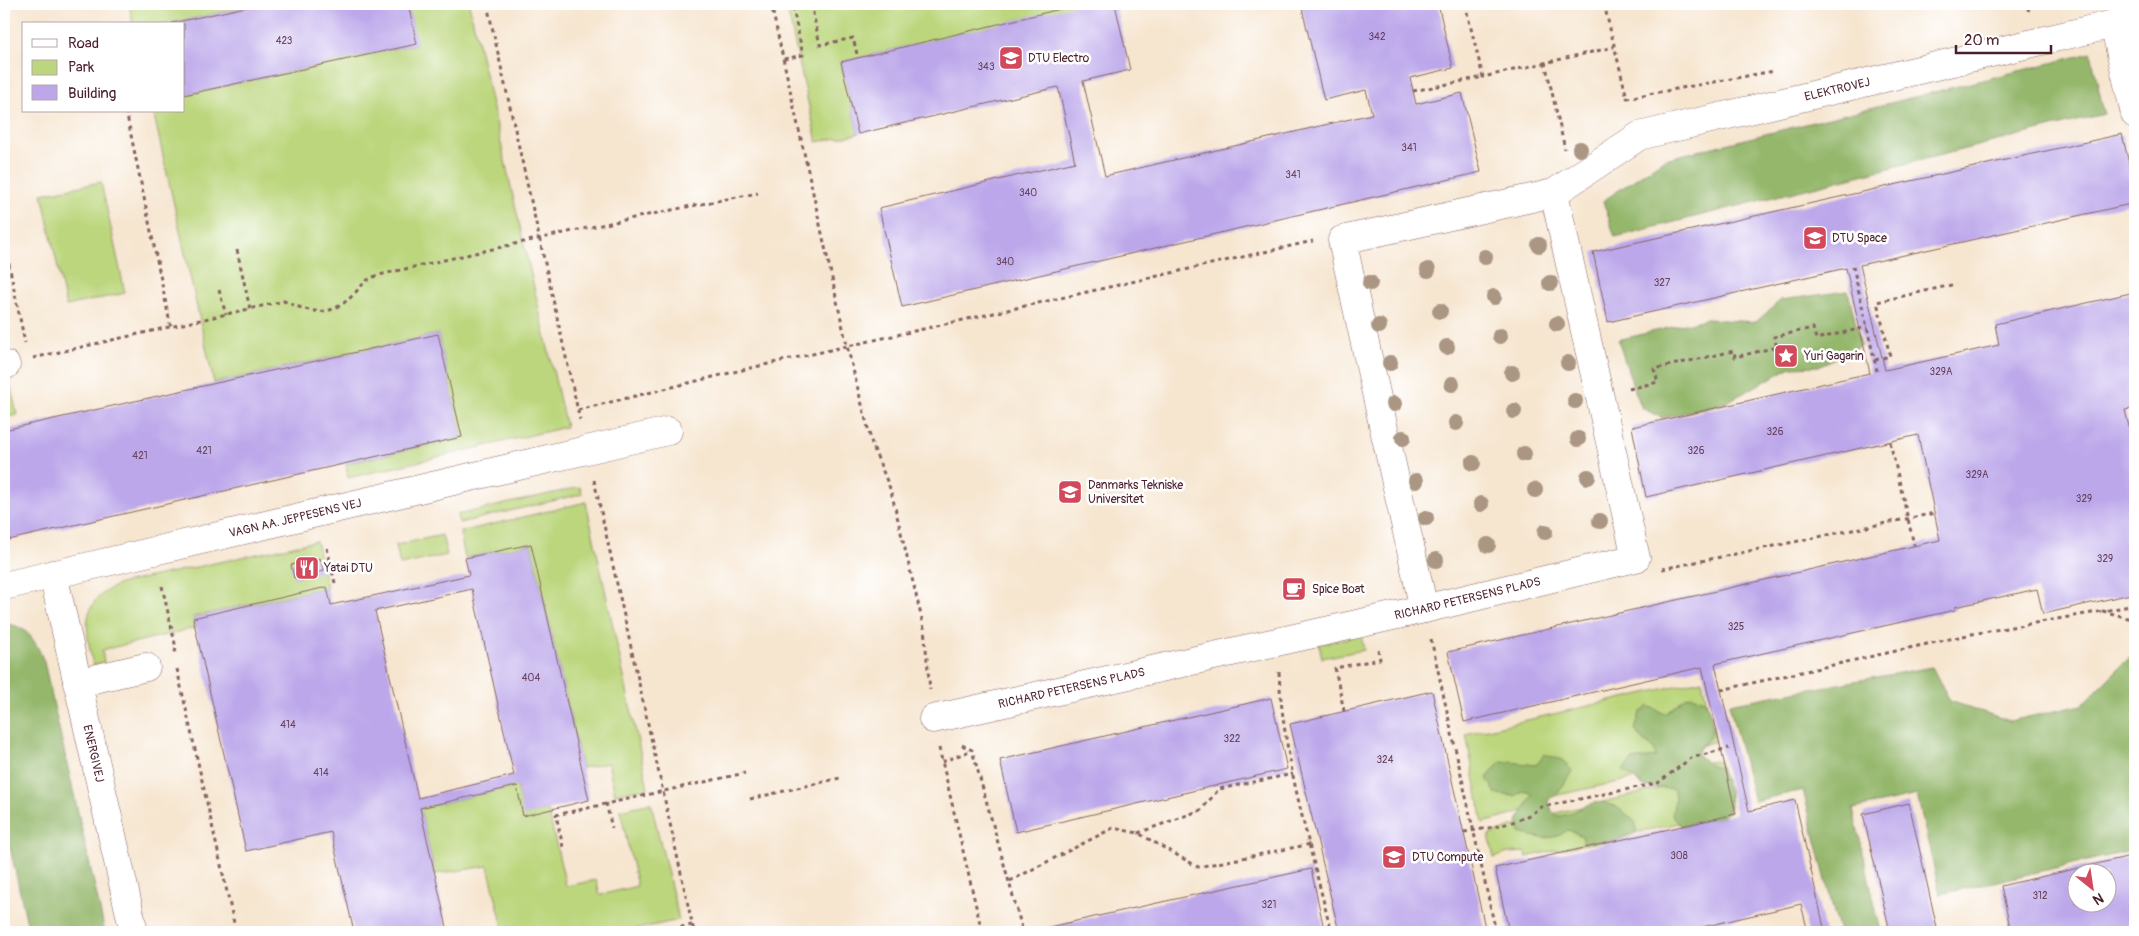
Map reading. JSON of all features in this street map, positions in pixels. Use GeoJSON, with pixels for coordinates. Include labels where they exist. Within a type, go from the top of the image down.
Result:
{"type":"FeatureCollection","features":[{"type":"Feature","properties":{"kind":"street"},"geometry":{"type":"LineString","coordinates":[[2125,22],[2135,114]]}},
{"type":"Feature","properties":{"kind":"street","name":"ELEKTROVEJ"},"geometry":{"type":"LineString","coordinates":[[1554,193],[1639,136],[2125,22]]}},
{"type":"Feature","properties":{"kind":"street"},"geometry":{"type":"LineString","coordinates":[[1424,609],[1342,240],[1554,193],[1636,558]]}},
{"type":"Feature","properties":{"kind":"street","name":"VAGN AA. JEPPESENS VEJ"},"geometry":{"type":"LineString","coordinates":[[4,586],[668,431]]}},
{"type":"Feature","properties":{"kind":"street","name":"RICHARD PETERSENS PLADS"},"geometry":{"type":"LineString","coordinates":[[942,718],[1424,609],[1636,558]]}},
{"type":"Feature","properties":{"kind":"street","name":"ENERGIVEJ"},"geometry":{"type":"LineString","coordinates":[[53,574],[134,932]]}},
{"type":"Feature","properties":{"kind":"street"},"geometry":{"type":"LineString","coordinates":[[78,683],[146,666]]}},
{"type":"Feature","properties":{"kind":"path"},"geometry":{"type":"LineString","coordinates":[[771,4],[847,346],[872,444],[891,491],[924,628],[942,718],[942,762],[982,932]]}},
{"type":"Feature","properties":{"kind":"path"},"geometry":{"type":"LineString","coordinates":[[784,59],[803,56],[792,4]]}},
{"type":"Feature","properties":{"kind":"path"},"geometry":{"type":"LineString","coordinates":[[811,4],[820,45],[853,38],[858,58]]}},
{"type":"Feature","properties":{"kind":"path"},"geometry":{"type":"LineString","coordinates":[[1465,4],[1483,77]]}},
{"type":"Feature","properties":{"kind":"path"},"geometry":{"type":"LineString","coordinates":[[1604,4],[1627,98],[1779,70]]}},
{"type":"Feature","properties":{"kind":"path"},"geometry":{"type":"LineString","coordinates":[[2020,14],[2030,11],[2030,4]]}},
{"type":"Feature","properties":{"kind":"path"},"geometry":{"type":"LineString","coordinates":[[1413,91],[1614,47]]}},
{"type":"Feature","properties":{"kind":"path"},"geometry":{"type":"LineString","coordinates":[[1545,62],[1559,122]]}},
{"type":"Feature","properties":{"kind":"path"},"geometry":{"type":"LineString","coordinates":[[126,112],[171,328]]}},
{"type":"Feature","properties":{"kind":"path"},"geometry":{"type":"LineString","coordinates":[[4,240],[13,363],[284,302],[310,312],[328,311],[344,304],[369,278],[539,238],[758,193]]}},
{"type":"Feature","properties":{"kind":"path"},"geometry":{"type":"LineString","coordinates":[[578,410],[847,346],[1328,238],[1342,240]]}},
{"type":"Feature","properties":{"kind":"path"},"geometry":{"type":"LineString","coordinates":[[237,250],[250,309]]}},
{"type":"Feature","properties":{"kind":"path"},"geometry":{"type":"LineString","coordinates":[[1854,266],[1878,371]]}},
{"type":"Feature","properties":{"kind":"path"},"geometry":{"type":"LineString","coordinates":[[1875,360],[1890,356],[1877,302],[1956,284]]}},
{"type":"Feature","properties":{"kind":"path"},"geometry":{"type":"LineString","coordinates":[[219,290],[226,315]]}},
{"type":"Feature","properties":{"kind":"path"},"geometry":{"type":"LineString","coordinates":[[1599,395],[1658,382],[1654,369],[1734,351],[1735,357],[1777,347],[1774,336],[1813,328],[1816,339],[1867,327]]}},
{"type":"Feature","properties":{"kind":"path"},"geometry":{"type":"LineString","coordinates":[[1890,442],[1914,545]]}},
{"type":"Feature","properties":{"kind":"path"},"geometry":{"type":"LineString","coordinates":[[1636,558],[1663,569],[1935,513]]}},
{"type":"Feature","properties":{"kind":"path"},"geometry":{"type":"LineString","coordinates":[[327,548],[335,582]]}},
{"type":"Feature","properties":{"kind":"path"},"geometry":{"type":"LineString","coordinates":[[162,586],[176,648],[174,657]]}},
{"type":"Feature","properties":{"kind":"path"},"geometry":{"type":"LineString","coordinates":[[1721,690],[1972,634],[2135,605]]}},
{"type":"Feature","properties":{"kind":"path"},"geometry":{"type":"LineString","coordinates":[[1424,609],[1496,932]]}},
{"type":"Feature","properties":{"kind":"path"},"geometry":{"type":"LineString","coordinates":[[2103,611],[2135,620]]}},
{"type":"Feature","properties":{"kind":"path"},"geometry":{"type":"LineString","coordinates":[[1344,711],[1335,668],[1380,659],[1372,620]]}},
{"type":"Feature","properties":{"kind":"path"},"geometry":{"type":"LineString","coordinates":[[1278,642],[1281,710],[1293,774],[1331,932]]}},
{"type":"Feature","properties":{"kind":"path"},"geometry":{"type":"LineString","coordinates":[[176,666],[236,932]]}},
{"type":"Feature","properties":{"kind":"path"},"geometry":{"type":"LineString","coordinates":[[942,718],[957,742],[972,750],[1023,932]]}},
{"type":"Feature","properties":{"kind":"path"},"geometry":{"type":"LineString","coordinates":[[1464,832],[1514,821],[1531,815],[1541,806],[1658,783],[1691,758],[1729,748]]}},
{"type":"Feature","properties":{"kind":"path"},"geometry":{"type":"LineString","coordinates":[[942,762],[972,750]]}},
{"type":"Feature","properties":{"kind":"path"},"geometry":{"type":"LineString","coordinates":[[563,847],[556,815],[745,773]]}},
{"type":"Feature","properties":{"kind":"path"},"geometry":{"type":"LineString","coordinates":[[1138,833],[1201,810],[1220,789],[1293,774]]}},
{"type":"Feature","properties":{"kind":"path"},"geometry":{"type":"LineString","coordinates":[[750,798],[840,778]]}},
{"type":"Feature","properties":{"kind":"path"},"geometry":{"type":"LineString","coordinates":[[606,803],[612,828]]}},
{"type":"Feature","properties":{"kind":"path"},"geometry":{"type":"LineString","coordinates":[[1010,881],[1113,828],[1138,833],[1198,867],[1311,844]]}},
{"type":"Feature","properties":{"kind":"path"},"geometry":{"type":"LineString","coordinates":[[657,932],[692,924]]}},
{"type":"Feature","properties":{"kind":"green space"},"geometry":{"type":"Polygon","coordinates":[[[129,4],[260,4],[177,22],[133,22],[129,4]]]}},
{"type":"Feature","properties":{"kind":"green space"},"geometry":{"type":"Polygon","coordinates":[[[408,4],[469,4],[566,427],[348,478],[346,464],[462,437],[438,334],[214,383],[153,112],[185,112],[185,95],[416,44],[408,4]]]}},
{"type":"Feature","properties":{"kind":"green space"},"geometry":{"type":"Polygon","coordinates":[[[786,4],[1081,5],[841,62],[858,134],[817,142],[786,4]]]}},
{"type":"Feature","properties":{"kind":"green space"},"geometry":{"type":"Polygon","coordinates":[[[2091,53],[2104,114],[1615,237],[1603,201],[1665,159],[2091,53]]]}},
{"type":"Feature","properties":{"kind":"green space"},"geometry":{"type":"Polygon","coordinates":[[[101,182],[125,293],[66,306],[42,194],[101,182]]]}},
{"type":"Feature","properties":{"kind":"green space"},"geometry":{"type":"Polygon","coordinates":[[[1848,291],[1861,345],[1819,366],[1791,367],[1725,403],[1662,418],[1642,408],[1618,340],[1706,319],[1756,322],[1781,300],[1848,291]]]}},
{"type":"Feature","properties":{"kind":"green space"},"geometry":{"type":"Polygon","coordinates":[[[8,373],[17,415],[4,418],[4,374],[8,373]]]}},
{"type":"Feature","properties":{"kind":"green space"},"geometry":{"type":"Polygon","coordinates":[[[580,487],[582,494],[459,523],[457,515],[580,487]]]}},
{"type":"Feature","properties":{"kind":"green space"},"geometry":{"type":"Polygon","coordinates":[[[586,502],[648,788],[615,794],[608,763],[582,768],[531,544],[465,558],[460,532],[586,502]]]}},
{"type":"Feature","properties":{"kind":"green space"},"geometry":{"type":"Polygon","coordinates":[[[442,535],[447,555],[400,565],[396,545],[442,535]]]}},
{"type":"Feature","properties":{"kind":"green space"},"geometry":{"type":"Polygon","coordinates":[[[316,541],[327,587],[193,617],[195,628],[102,650],[104,662],[93,665],[88,638],[88,616],[92,606],[99,597],[109,590],[123,583],[316,541]]]}},
{"type":"Feature","properties":{"kind":"green space"},"geometry":{"type":"Polygon","coordinates":[[[4,624],[19,627],[25,631],[38,648],[44,662],[105,932],[29,932],[4,821],[4,624]]]}},
{"type":"Feature","properties":{"kind":"green space"},"geometry":{"type":"Polygon","coordinates":[[[1361,635],[1364,650],[1322,658],[1319,644],[1361,635]]]}},
{"type":"Feature","properties":{"kind":"green space"},"geometry":{"type":"Polygon","coordinates":[[[2135,652],[2135,850],[2066,864],[2066,866],[1940,894],[1917,795],[1853,809],[1881,932],[1839,932],[1803,790],[1754,801],[1729,704],[1932,667],[1950,701],[2010,721],[2082,705],[2135,652]]]}},
{"type":"Feature","properties":{"kind":"green space"},"geometry":{"type":"Polygon","coordinates":[[[1702,680],[1715,741],[1689,750],[1646,776],[1558,795],[1533,804],[1516,814],[1483,823],[1466,734],[1702,680]]]}},
{"type":"Feature","properties":{"kind":"green space"},"geometry":{"type":"Polygon","coordinates":[[[1692,696],[1703,699],[1710,713],[1712,723],[1709,738],[1697,754],[1708,764],[1719,767],[1729,790],[1730,807],[1723,817],[1681,826],[1672,815],[1675,800],[1674,789],[1644,787],[1623,770],[1632,760],[1656,757],[1654,748],[1645,742],[1635,730],[1640,713],[1649,706],[1665,714],[1686,697],[1692,696]]]}},
{"type":"Feature","properties":{"kind":"green space"},"geometry":{"type":"Polygon","coordinates":[[[1544,754],[1562,760],[1572,771],[1559,792],[1548,800],[1552,811],[1557,816],[1572,813],[1590,804],[1609,804],[1621,810],[1636,823],[1636,833],[1615,841],[1584,844],[1582,836],[1568,830],[1551,838],[1520,833],[1517,821],[1533,794],[1524,791],[1515,796],[1496,794],[1487,778],[1501,761],[1536,765],[1544,754]]]}},
{"type":"Feature","properties":{"kind":"green space"},"geometry":{"type":"Polygon","coordinates":[[[1719,760],[1729,812],[1526,857],[1526,852],[1508,853],[1494,858],[1489,835],[1543,816],[1666,787],[1692,765],[1719,760]]]}},
{"type":"Feature","properties":{"kind":"green space"},"geometry":{"type":"Polygon","coordinates":[[[517,786],[524,815],[548,810],[566,886],[596,880],[600,895],[637,886],[620,810],[651,803],[679,920],[623,932],[504,932],[488,866],[435,874],[420,808],[517,786]]]}},
{"type":"Feature","properties":{"kind":"building"},"geometry":{"type":"Polygon","coordinates":[[[260,4],[408,4],[417,44],[185,95],[185,22],[177,22],[260,4]]]}},
{"type":"Feature","properties":{"kind":"building"},"geometry":{"type":"Polygon","coordinates":[[[1081,4],[1115,4],[1130,70],[1083,81],[1105,176],[1372,114],[1366,90],[1324,100],[1301,4],[1438,4],[1453,68],[1410,78],[1416,104],[1462,93],[1481,172],[902,307],[879,208],[1075,162],[1058,87],[858,134],[841,62],[1081,4]]]}},
{"type":"Feature","properties":{"kind":"building"},"geometry":{"type":"Polygon","coordinates":[[[2122,134],[2135,189],[2135,203],[1860,265],[1885,370],[1999,345],[1995,324],[2135,292],[2135,408],[2125,410],[2135,452],[2135,593],[2043,614],[2037,589],[1955,607],[1955,610],[1715,664],[1749,811],[1795,800],[1825,932],[1808,932],[1801,904],[1681,932],[1509,932],[1495,868],[1736,814],[1702,667],[1464,722],[1448,652],[1940,540],[1918,435],[1646,497],[1632,427],[1870,373],[1846,268],[1608,322],[1593,252],[2122,134]]]}},
{"type":"Feature","properties":{"kind":"building"},"geometry":{"type":"Polygon","coordinates":[[[438,334],[462,437],[4,541],[4,430],[438,334]]]}},
{"type":"Feature","properties":{"kind":"building"},"geometry":{"type":"Polygon","coordinates":[[[531,544],[589,800],[523,816],[517,786],[420,808],[448,932],[354,932],[331,832],[246,851],[193,618],[327,587],[331,605],[469,575],[465,558],[531,544]],[[472,589],[375,611],[418,798],[514,775],[472,589]]]}},
{"type":"Feature","properties":{"kind":"building","name":"Yatai DTU"},"geometry":{"type":"Polygon","coordinates":[[[320,558],[324,571],[294,578],[291,565],[320,558]]]}},
{"type":"Feature","properties":{"kind":"building","name":"DTU Compute"},"geometry":{"type":"Polygon","coordinates":[[[1432,691],[1486,932],[1339,932],[1290,724],[1432,691]]]}},
{"type":"Feature","properties":{"kind":"building"},"geometry":{"type":"Polygon","coordinates":[[[1271,698],[1287,769],[1016,832],[1000,760],[1271,698]]]}},
{"type":"Feature","properties":{"kind":"building"},"geometry":{"type":"Polygon","coordinates":[[[1909,803],[1937,928],[1919,932],[1890,932],[1863,814],[1909,803]]]}},
{"type":"Feature","properties":{"kind":"building"},"geometry":{"type":"Polygon","coordinates":[[[2135,855],[2135,930],[2125,932],[2003,932],[2002,929],[2010,927],[2001,886],[2066,871],[2066,914],[2116,914],[2116,864],[2096,864],[2135,855]]]}},
{"type":"Feature","properties":{"kind":"building"},"geometry":{"type":"Polygon","coordinates":[[[1311,869],[1324,929],[1308,932],[1040,932],[1040,929],[1311,869]]]}},
{"type":"Feature","properties":{"kind":"place","name":"DTU Electro"},"geometry":{"type":"Point","coordinates":[1011,58]}},
{"type":"Feature","properties":{"kind":"place","name":"DTU Space"},"geometry":{"type":"Point","coordinates":[1815,238]}},
{"type":"Feature","properties":{"kind":"place","name":"Yuri Gagarin"},"geometry":{"type":"Point","coordinates":[1786,356]}},
{"type":"Feature","properties":{"kind":"place","name":"Danmarks Tekniske Universitet"},"geometry":{"type":"Point","coordinates":[1070,492]}},
{"type":"Feature","properties":{"kind":"place","name":"Yatai DTU"},"geometry":{"type":"Point","coordinates":[307,568]}},
{"type":"Feature","properties":{"kind":"place","name":"Spice Boat"},"geometry":{"type":"Point","coordinates":[1294,589]}},
{"type":"Feature","properties":{"kind":"place","name":"DTU Compute"},"geometry":{"type":"Point","coordinates":[1394,857]}}]}
